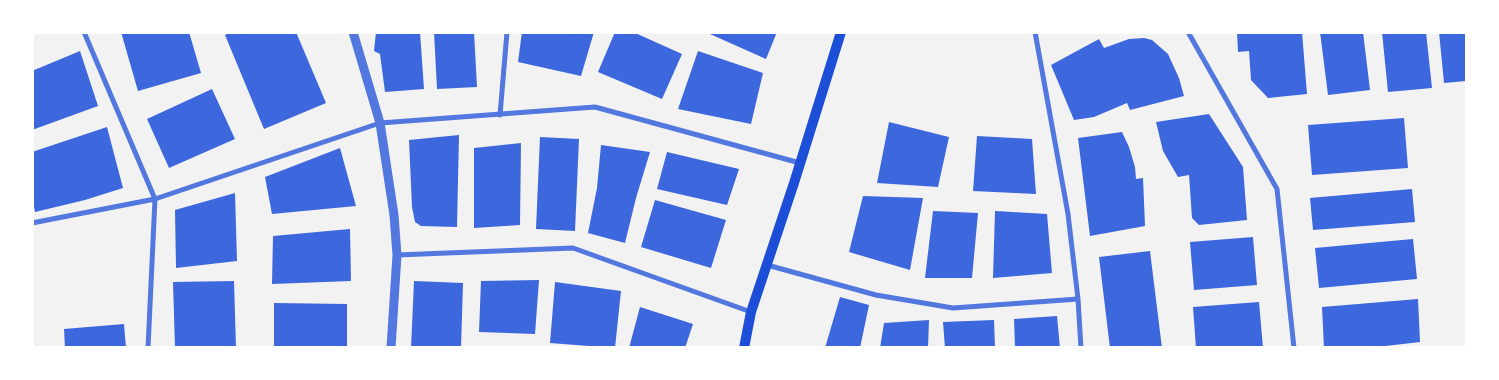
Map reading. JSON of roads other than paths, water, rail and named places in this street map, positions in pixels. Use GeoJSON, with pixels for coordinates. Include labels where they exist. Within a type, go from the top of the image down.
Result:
{"type":"FeatureCollection","features":[{"type":"Feature","properties":{"kind":"main road"},"geometry":{"type":"LineString","coordinates":[[744,348],[751,312],[841,32]]}},
{"type":"Feature","properties":{"kind":"street"},"geometry":{"type":"LineString","coordinates":[[84,32],[155,199],[148,348]]}},
{"type":"Feature","properties":{"kind":"street"},"geometry":{"type":"LineString","coordinates":[[353,32],[380,123],[394,215],[397,255],[391,348]]}},
{"type":"Feature","properties":{"kind":"street"},"geometry":{"type":"LineString","coordinates":[[500,115],[507,32]]}},
{"type":"Feature","properties":{"kind":"street"},"geometry":{"type":"LineString","coordinates":[[1035,32],[1068,214],[1078,299],[1081,348]]}},
{"type":"Feature","properties":{"kind":"street"},"geometry":{"type":"LineString","coordinates":[[1188,32],[1277,189],[1294,348]]}},
{"type":"Feature","properties":{"kind":"street"},"geometry":{"type":"LineString","coordinates":[[32,223],[155,199],[380,123],[595,106],[800,163]]}},
{"type":"Feature","properties":{"kind":"street"},"geometry":{"type":"LineString","coordinates":[[397,255],[573,248],[751,312]]}},
{"type":"Feature","properties":{"kind":"street"},"geometry":{"type":"LineString","coordinates":[[766,265],[876,295],[953,308],[1078,299]]}}]}
